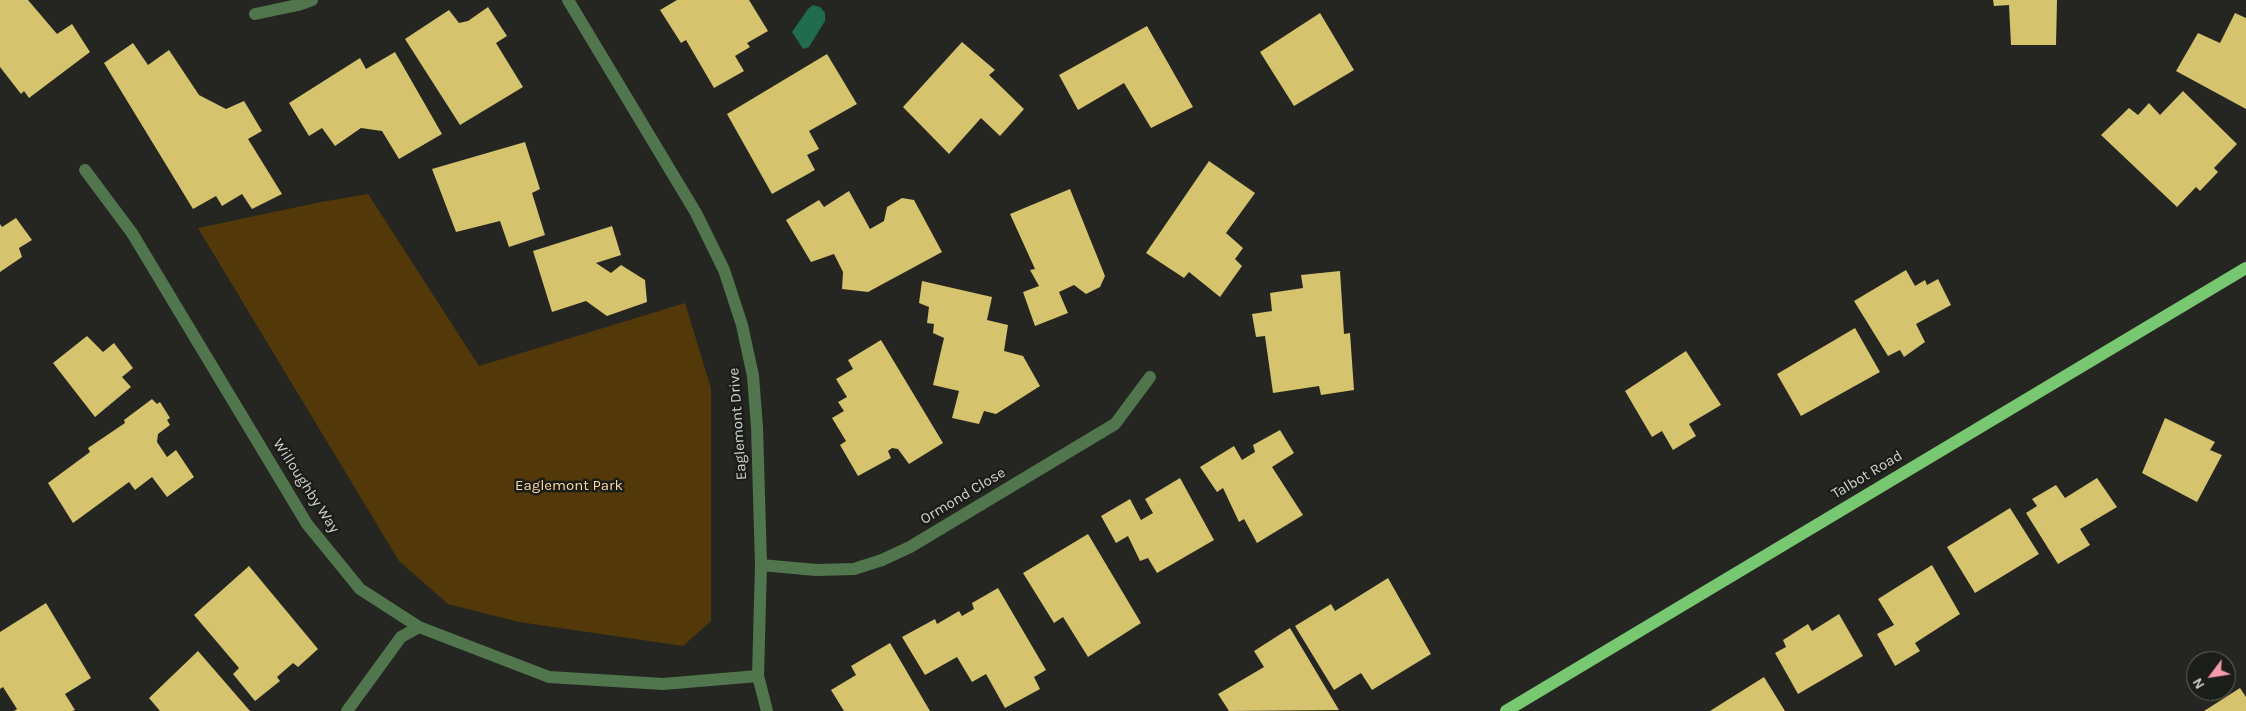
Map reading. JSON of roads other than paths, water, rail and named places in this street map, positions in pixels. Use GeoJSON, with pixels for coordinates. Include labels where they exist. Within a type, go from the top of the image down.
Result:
{"type":"FeatureCollection","features":[{"type":"Feature","properties":{"kind":"main road","name":"Talbot Road"},"geometry":{"type":"LineString","coordinates":[[1506,711],[2246,268]]}},
{"type":"Feature","properties":{"kind":"street"},"geometry":{"type":"LineString","coordinates":[[255,14],[298,5],[312,0]]}},
{"type":"Feature","properties":{"kind":"street","name":"Eaglemont Drive"},"geometry":{"type":"LineString","coordinates":[[568,0],[696,213],[724,270],[742,325],[753,376],[757,427],[761,564],[758,676],[767,711]]}},
{"type":"Feature","properties":{"kind":"street","name":"Willoughby Way"},"geometry":{"type":"LineString","coordinates":[[85,170],[132,233],[307,524],[360,589],[419,627],[549,677],[663,684],[758,676]]}},
{"type":"Feature","properties":{"kind":"street","name":"Ormond Close"},"geometry":{"type":"LineString","coordinates":[[761,564],[816,570],[854,568],[882,560],[910,547],[1115,424],[1150,377]]}},
{"type":"Feature","properties":{"kind":"street"},"geometry":{"type":"LineString","coordinates":[[347,711],[401,637],[419,627]]}},
{"type":"Feature","properties":{"kind":"park label","name":"Eaglemont Park"},"geometry":{"type":"Point","coordinates":[569,486]}}]}
